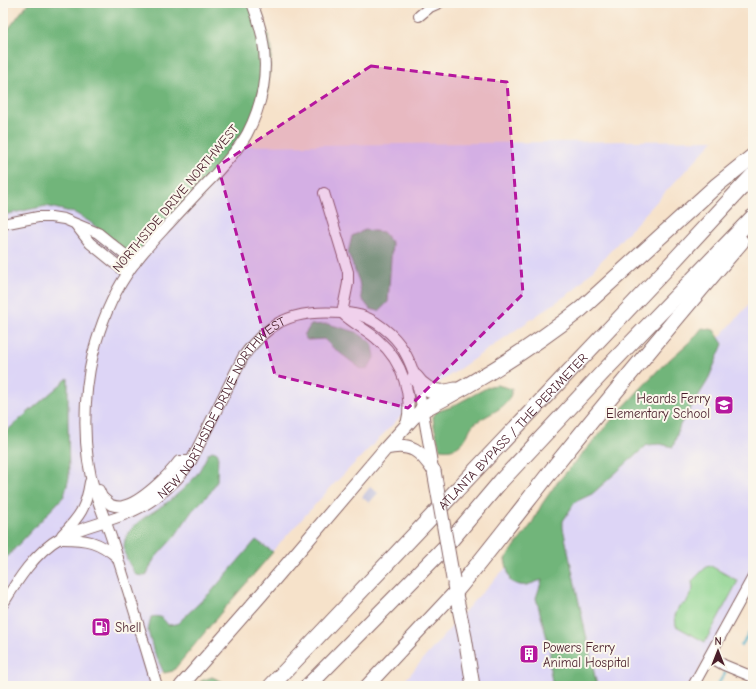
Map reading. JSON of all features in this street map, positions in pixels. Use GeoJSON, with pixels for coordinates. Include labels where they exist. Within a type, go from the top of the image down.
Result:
{"type":"FeatureCollection","features":[{"type":"Feature","properties":{"kind":"highway"},"geometry":{"type":"LineString","coordinates":[[422,410],[486,376],[535,343],[581,308],[716,185],[753,156]]}},
{"type":"Feature","properties":{"kind":"highway","name":"ATLANTA BYPASS / THE PERIMETER"},"geometry":{"type":"LineString","coordinates":[[271,686],[669,266],[753,175]]}},
{"type":"Feature","properties":{"kind":"highway","name":"ATLANTA BYPASS / THE PERIMETER"},"geometry":{"type":"LineString","coordinates":[[308,686],[446,546],[501,481],[753,217]]}},
{"type":"Feature","properties":{"kind":"highway"},"geometry":{"type":"LineString","coordinates":[[455,585],[501,536],[667,329],[753,228]]}},
{"type":"Feature","properties":{"kind":"highway"},"geometry":{"type":"LineString","coordinates":[[415,377],[424,387],[434,392],[449,392],[468,386]]}},
{"type":"Feature","properties":{"kind":"main road"},"geometry":{"type":"LineString","coordinates":[[181,686],[261,595],[386,448],[422,410]]}},
{"type":"Feature","properties":{"kind":"main road"},"geometry":{"type":"LineString","coordinates":[[386,448],[403,446],[415,450],[427,460],[434,471]]}},
{"type":"Feature","properties":{"kind":"main road","name":"NEW NORTHSIDE DRIVE NORTHWEST"},"geometry":{"type":"LineString","coordinates":[[434,471],[473,686]]}},
{"type":"Feature","properties":{"kind":"main road"},"geometry":{"type":"LineString","coordinates":[[367,686],[455,585]]}},
{"type":"Feature","properties":{"kind":"street","name":"NORTHSIDE DRIVE NORTHWEST"},"geometry":{"type":"LineString","coordinates":[[157,686],[118,558],[95,491],[88,464],[86,405],[91,367],[93,354],[106,313],[127,274],[135,263],[224,165],[246,137],[256,116],[265,74],[264,47],[258,19],[252,3]]}},
{"type":"Feature","properties":{"kind":"street"},"geometry":{"type":"LineString","coordinates":[[419,16],[430,7],[439,3]]}},
{"type":"Feature","properties":{"kind":"street"},"geometry":{"type":"LineString","coordinates":[[324,193],[348,272],[348,283],[342,313],[351,322],[380,341],[395,360],[402,374],[408,397],[409,412],[406,426]]}},
{"type":"Feature","properties":{"kind":"street"},"geometry":{"type":"LineString","coordinates":[[3,224],[38,217],[64,219],[98,233],[135,263]]}},
{"type":"Feature","properties":{"kind":"street"},"geometry":{"type":"LineString","coordinates":[[76,225],[90,242],[127,274]]}},
{"type":"Feature","properties":{"kind":"street","name":"NEW NORTHSIDE DRIVE NORTHWEST"},"geometry":{"type":"LineString","coordinates":[[58,540],[78,530],[127,514],[154,498],[173,483],[191,461],[243,358],[251,346],[262,335],[281,322],[301,314],[322,312],[354,314],[365,317],[394,337],[405,352],[415,377],[434,471]]}},
{"type":"Feature","properties":{"kind":"street"},"geometry":{"type":"LineString","coordinates":[[91,476],[102,497],[111,505],[124,506],[145,494],[172,470],[179,461],[191,461]]}},
{"type":"Feature","properties":{"kind":"street"},"geometry":{"type":"LineString","coordinates":[[3,604],[25,572],[44,551],[58,540],[83,510],[91,476]]}},
{"type":"Feature","properties":{"kind":"street"},"geometry":{"type":"LineString","coordinates":[[58,540],[78,539],[96,543],[107,549],[118,558]]}},
{"type":"Feature","properties":{"kind":"street"},"geometry":{"type":"LineString","coordinates":[[693,686],[753,577]]}},
{"type":"Feature","properties":{"kind":"street"},"geometry":{"type":"LineString","coordinates":[[710,657],[733,662],[735,669],[753,677]]}},
{"type":"Feature","properties":{"kind":"highlighted area"},"geometry":{"type":"Polygon","coordinates":[[[371,66],[507,82],[523,294],[408,408],[275,375],[218,166],[371,66]]]}},
{"type":"Feature","properties":{"kind":"shaded area"},"geometry":{"type":"Polygon","coordinates":[[[714,140],[574,290],[424,393],[333,485],[149,686],[3,686],[3,561],[64,496],[69,478],[68,378],[3,434],[3,215],[46,206],[75,213],[90,222],[240,146],[714,140]]]}},
{"type":"Feature","properties":{"kind":"shaded area"},"geometry":{"type":"Polygon","coordinates":[[[753,300],[753,575],[690,686],[400,686],[472,603],[612,457],[753,300]]]}},
{"type":"Feature","properties":{"kind":"shaded area"},"geometry":{"type":"Polygon","coordinates":[[[370,487],[378,493],[369,503],[362,497],[370,487]]]}},
{"type":"Feature","properties":{"kind":"green space"},"geometry":{"type":"Polygon","coordinates":[[[28,3],[259,3],[272,49],[267,97],[240,146],[133,259],[90,222],[75,213],[46,206],[3,215],[3,36],[28,3]]]}},
{"type":"Feature","properties":{"kind":"green space"},"geometry":{"type":"Polygon","coordinates":[[[365,230],[383,232],[392,243],[388,302],[379,311],[370,309],[362,299],[359,281],[348,253],[352,236],[365,230]]]}},
{"type":"Feature","properties":{"kind":"green space"},"geometry":{"type":"Polygon","coordinates":[[[328,324],[356,332],[372,343],[375,356],[368,369],[361,369],[324,339],[307,340],[304,335],[311,325],[328,324]]]}},
{"type":"Feature","properties":{"kind":"green space"},"geometry":{"type":"Polygon","coordinates":[[[702,328],[714,330],[723,344],[707,382],[680,425],[673,447],[660,444],[647,445],[592,494],[575,502],[563,521],[563,528],[597,686],[553,686],[550,671],[550,649],[536,598],[542,580],[523,585],[510,581],[505,559],[531,525],[542,504],[556,484],[615,416],[660,368],[694,338],[702,328]]]}},
{"type":"Feature","properties":{"kind":"green space"},"geometry":{"type":"Polygon","coordinates":[[[68,378],[69,478],[64,496],[3,561],[3,434],[68,378]]]}},
{"type":"Feature","properties":{"kind":"green space"},"geometry":{"type":"Polygon","coordinates":[[[497,385],[512,389],[510,396],[503,406],[473,425],[460,445],[453,449],[440,449],[433,417],[436,412],[451,407],[490,386],[497,385]]]}},
{"type":"Feature","properties":{"kind":"green space"},"geometry":{"type":"Polygon","coordinates":[[[212,451],[218,453],[217,481],[210,493],[192,511],[175,536],[154,559],[146,576],[136,575],[124,550],[125,540],[128,534],[132,528],[144,518],[179,493],[194,478],[208,454],[212,451]]]}},
{"type":"Feature","properties":{"kind":"green space"},"geometry":{"type":"Polygon","coordinates":[[[256,540],[273,552],[173,671],[164,673],[153,649],[148,631],[151,617],[157,616],[168,625],[177,624],[212,591],[256,540]]]}},
{"type":"Feature","properties":{"kind":"green space"},"geometry":{"type":"Polygon","coordinates":[[[709,565],[738,581],[705,642],[676,626],[675,616],[679,606],[686,603],[693,589],[692,581],[709,565]]]}},
{"type":"Feature","properties":{"kind":"green space"},"geometry":{"type":"Polygon","coordinates":[[[212,677],[223,682],[223,686],[197,686],[201,681],[212,677]]]}},
{"type":"Feature","properties":{"kind":"waterway"},"geometry":{"type":"LineString","coordinates":[[741,646],[753,627]]}},
{"type":"Feature","properties":{"kind":"waterway"},"geometry":{"type":"LineString","coordinates":[[717,686],[725,673]]}},
{"type":"Feature","properties":{"kind":"place","name":"Heards Ferry Elementary School"},"geometry":{"type":"Point","coordinates":[724,405]}},
{"type":"Feature","properties":{"kind":"place","name":"Shell"},"geometry":{"type":"Point","coordinates":[101,627]}},
{"type":"Feature","properties":{"kind":"place","name":"Powers Ferry Animal Hospital"},"geometry":{"type":"Point","coordinates":[529,654]}}]}
